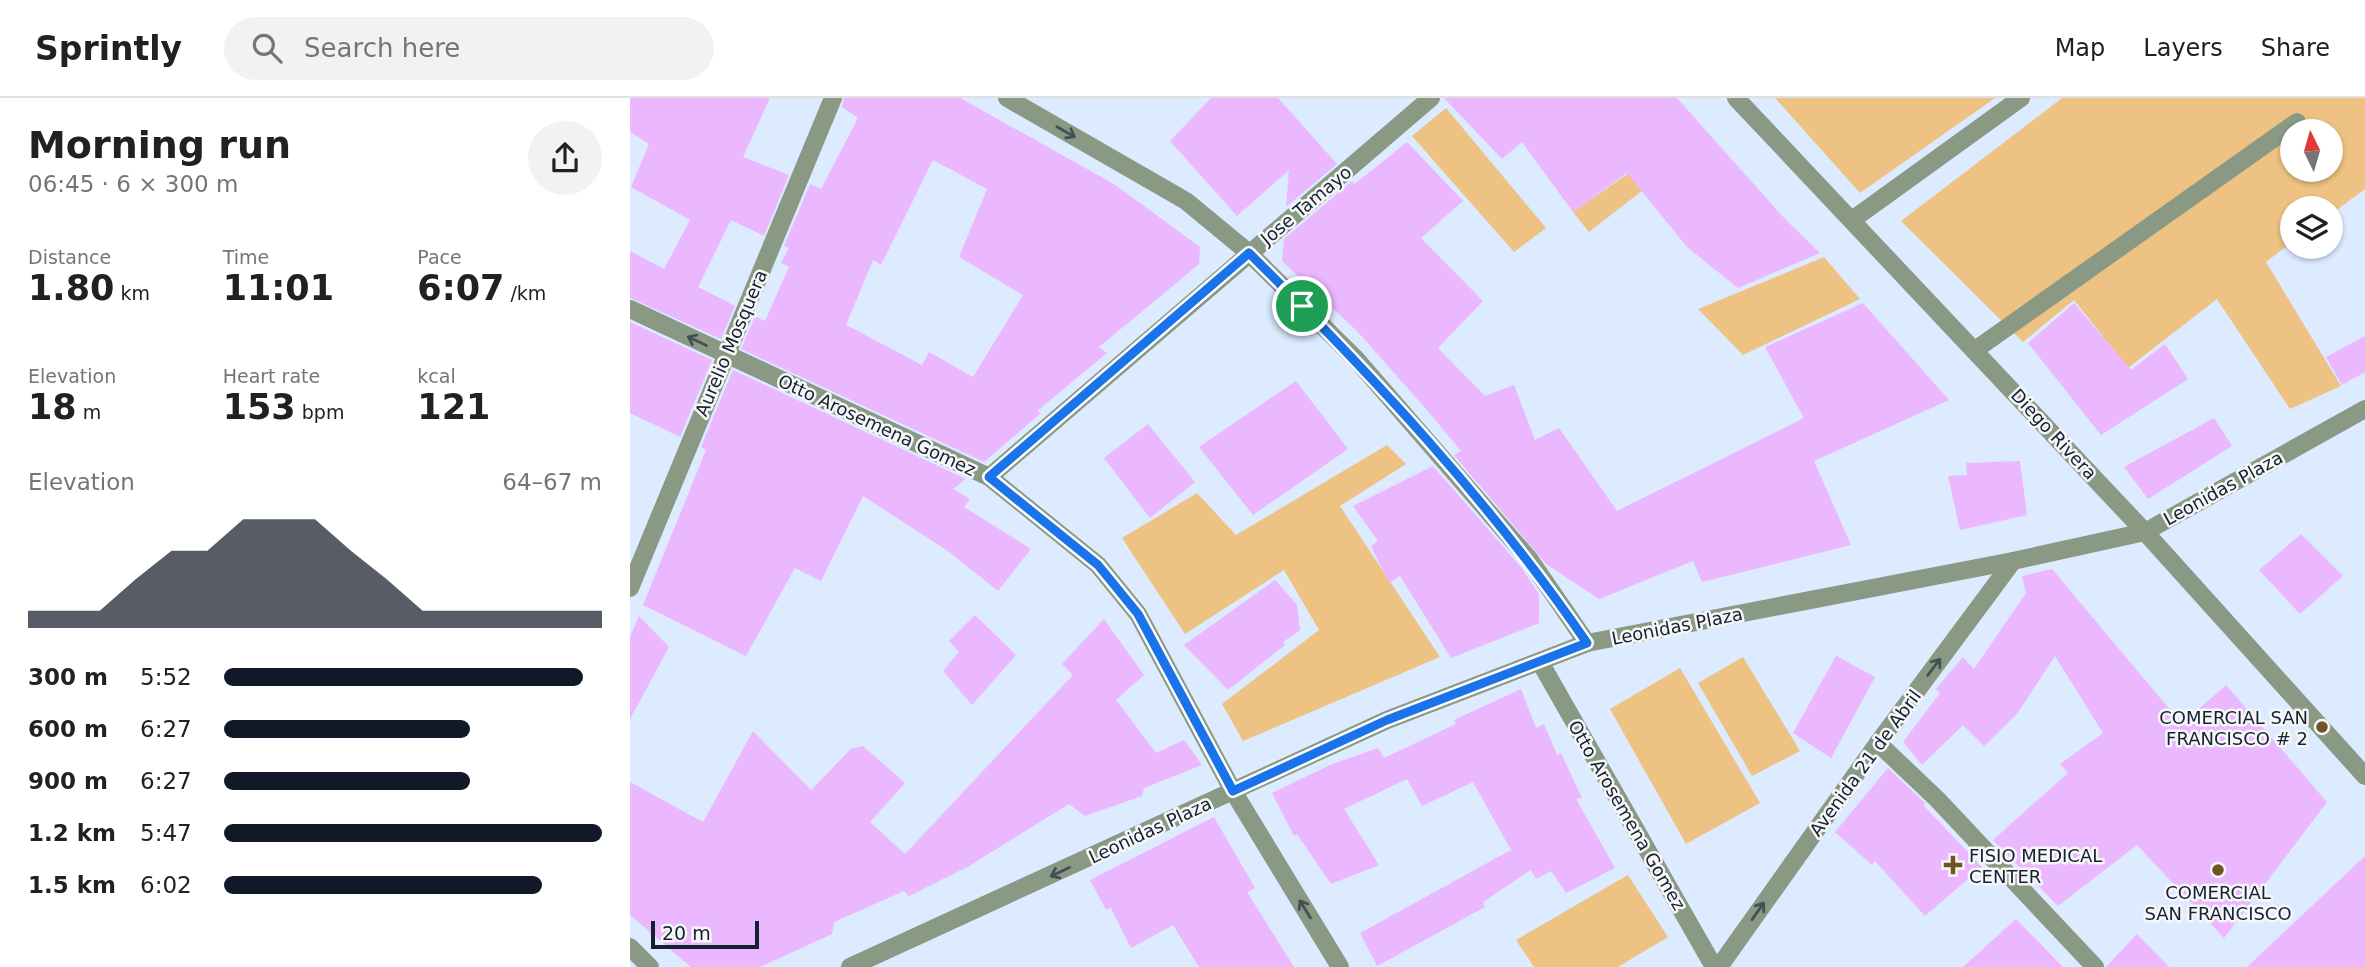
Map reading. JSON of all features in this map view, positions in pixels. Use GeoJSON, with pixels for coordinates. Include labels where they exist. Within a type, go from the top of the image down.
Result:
{"type":"FeatureCollection","features":[{"type":"Feature","properties":{"kind":"street","name":"Aurelio Mosquera"},"geometry":{"type":"LineString","coordinates":[[630,589],[833,98]]}},
{"type":"Feature","properties":{"kind":"street"},"geometry":{"type":"LineString","coordinates":[[1007,98],[1186,201],[1249,253],[1364,369],[1530,560],[1587,643]]}},
{"type":"Feature","properties":{"kind":"street","name":"Jose Tamayo"},"geometry":{"type":"LineString","coordinates":[[989,477],[1431,98]]}},
{"type":"Feature","properties":{"kind":"street","name":"Diego Rivera"},"geometry":{"type":"LineString","coordinates":[[1736,98],[2145,532],[2365,776]]}},
{"type":"Feature","properties":{"kind":"street"},"geometry":{"type":"LineString","coordinates":[[1852,220],[2021,98]]}},
{"type":"Feature","properties":{"kind":"street"},"geometry":{"type":"LineString","coordinates":[[1975,350],[2280,134]]}},
{"type":"Feature","properties":{"kind":"street","name":"Otto Arosemena Gomez"},"geometry":{"type":"LineString","coordinates":[[630,309],[989,477],[1098,565],[1138,614],[1233,791],[1340,967]]}},
{"type":"Feature","properties":{"kind":"street","name":"Leonidas Plaza"},"geometry":{"type":"LineString","coordinates":[[850,967],[1387,720],[1587,643],[2013,561],[2145,532],[2365,410]]}},
{"type":"Feature","properties":{"kind":"street","name":"Avenida 21 de Abril"},"geometry":{"type":"LineString","coordinates":[[1716,967],[2013,561]]}},
{"type":"Feature","properties":{"kind":"street","name":"Otto Arosemena Gomez"},"geometry":{"type":"LineString","coordinates":[[1540,662],[1716,967]]}},
{"type":"Feature","properties":{"kind":"street"},"geometry":{"type":"LineString","coordinates":[[1878,743],[1937,799],[2095,967]]}},
{"type":"Feature","properties":{"kind":"street"},"geometry":{"type":"LineString","coordinates":[[630,947],[650,967]]}},
{"type":"Feature","properties":{"kind":"shaded area"},"geometry":{"type":"Polygon","coordinates":[[[1775,98],[1995,98],[1860,193],[1775,98]]]}},
{"type":"Feature","properties":{"kind":"shaded area"},"geometry":{"type":"Polygon","coordinates":[[[2062,98],[2365,98],[2365,189],[2343,205],[2343,196],[2280,196],[2280,251],[2266,262],[2341,386],[2290,409],[2217,299],[2128,368],[2074,300],[2023,342],[1901,221],[2062,98]]]}},
{"type":"Feature","properties":{"kind":"shaded area"},"geometry":{"type":"Polygon","coordinates":[[[1446,108],[1546,228],[1514,252],[1412,136],[1446,108]]]}},
{"type":"Feature","properties":{"kind":"shaded area"},"geometry":{"type":"Polygon","coordinates":[[[1699,124],[1711,137],[1589,232],[1573,212],[1699,124]]]}},
{"type":"Feature","properties":{"kind":"shaded area"},"geometry":{"type":"Polygon","coordinates":[[[1824,257],[1860,299],[1743,355],[1698,309],[1824,257]]]}},
{"type":"Feature","properties":{"kind":"shaded area"},"geometry":{"type":"Polygon","coordinates":[[[1387,445],[1406,464],[1340,506],[1440,657],[1243,741],[1222,704],[1319,630],[1284,570],[1185,634],[1122,538],[1197,493],[1236,535],[1387,445]]]}},
{"type":"Feature","properties":{"kind":"shaded area"},"geometry":{"type":"Polygon","coordinates":[[[1743,657],[1800,751],[1752,776],[1698,683],[1743,657]]]}},
{"type":"Feature","properties":{"kind":"shaded area"},"geometry":{"type":"Polygon","coordinates":[[[1680,668],[1760,803],[1686,844],[1610,709],[1680,668]]]}},
{"type":"Feature","properties":{"kind":"shaded area"},"geometry":{"type":"Polygon","coordinates":[[[1628,875],[1668,937],[1618,967],[1534,967],[1516,940],[1628,875]]]}},
{"type":"Feature","properties":{"kind":"building"},"geometry":{"type":"Polygon","coordinates":[[[630,98],[770,98],[743,157],[789,175],[764,236],[731,220],[698,287],[735,306],[721,339],[630,298],[630,251],[664,269],[690,220],[631,187],[649,144],[630,132],[630,98]]]}},
{"type":"Feature","properties":{"kind":"building"},"geometry":{"type":"Polygon","coordinates":[[[844,98],[960,98],[1114,184],[1200,247],[1199,264],[1099,347],[1107,353],[1037,411],[1041,413],[984,462],[741,349],[755,316],[765,321],[789,267],[781,263],[789,248],[784,246],[810,184],[821,189],[858,118],[842,107],[844,98]],[[933,160],[881,265],[873,260],[846,325],[922,365],[929,352],[973,377],[1023,295],[959,257],[987,189],[933,160]]]}},
{"type":"Feature","properties":{"kind":"building"},"geometry":{"type":"Polygon","coordinates":[[[1211,98],[1278,98],[1337,164],[1286,207],[1289,170],[1237,216],[1170,141],[1211,98]]]}},
{"type":"Feature","properties":{"kind":"building"},"geometry":{"type":"Polygon","coordinates":[[[1444,98],[1677,98],[1785,219],[1820,253],[1738,288],[1687,247],[1627,173],[1573,212],[1522,142],[1502,159],[1444,98]]]}},
{"type":"Feature","properties":{"kind":"building"},"geometry":{"type":"Polygon","coordinates":[[[1407,142],[1463,201],[1421,238],[1483,301],[1438,348],[1485,396],[1514,385],[1535,440],[1559,428],[1617,511],[1804,418],[1765,347],[1863,303],[1949,400],[1814,461],[1851,545],[1702,582],[1693,561],[1599,599],[1546,564],[1454,455],[1461,451],[1432,416],[1358,332],[1282,261],[1284,239],[1352,181],[1354,184],[1407,142]]]}},
{"type":"Feature","properties":{"kind":"building"},"geometry":{"type":"Polygon","coordinates":[[[2074,303],[2131,370],[2165,344],[2188,379],[2101,435],[2028,343],[2074,303]]]}},
{"type":"Feature","properties":{"kind":"building"},"geometry":{"type":"Polygon","coordinates":[[[630,322],[712,360],[680,437],[630,413],[630,322]]]}},
{"type":"Feature","properties":{"kind":"building"},"geometry":{"type":"Polygon","coordinates":[[[2365,336],[2365,372],[2342,385],[2326,357],[2365,336]]]}},
{"type":"Feature","properties":{"kind":"building"},"geometry":{"type":"Polygon","coordinates":[[[733,370],[966,479],[953,489],[970,499],[964,507],[1031,549],[998,591],[948,551],[863,496],[821,581],[795,568],[746,656],[643,605],[706,450],[701,447],[733,370]]]}},
{"type":"Feature","properties":{"kind":"building"},"geometry":{"type":"Polygon","coordinates":[[[1296,381],[1348,449],[1253,515],[1199,447],[1296,381]]]}},
{"type":"Feature","properties":{"kind":"building"},"geometry":{"type":"Polygon","coordinates":[[[2214,418],[2232,446],[2148,499],[2124,467],[2214,418]]]}},
{"type":"Feature","properties":{"kind":"building"},"geometry":{"type":"Polygon","coordinates":[[[1148,424],[1195,482],[1150,518],[1104,458],[1148,424]]]}},
{"type":"Feature","properties":{"kind":"building"},"geometry":{"type":"Polygon","coordinates":[[[2020,461],[2027,515],[1960,530],[1948,476],[1967,475],[1966,463],[2020,461]]]}},
{"type":"Feature","properties":{"kind":"building"},"geometry":{"type":"Polygon","coordinates":[[[1433,466],[1521,567],[1539,594],[1539,623],[1451,658],[1400,576],[1389,583],[1371,546],[1378,541],[1353,506],[1433,466]]]}},
{"type":"Feature","properties":{"kind":"building"},"geometry":{"type":"Polygon","coordinates":[[[2301,534],[2343,576],[2300,614],[2259,570],[2301,534]]]}},
{"type":"Feature","properties":{"kind":"building"},"geometry":{"type":"Polygon","coordinates":[[[2052,569],[2182,724],[2226,685],[2327,802],[2224,938],[2137,845],[2058,906],[1993,840],[2068,773],[2060,764],[2103,733],[2055,656],[2017,714],[1984,746],[1963,725],[1922,765],[1903,742],[1940,693],[1936,689],[1963,657],[1974,669],[2026,593],[2022,576],[2052,569]]]}},
{"type":"Feature","properties":{"kind":"building"},"geometry":{"type":"Polygon","coordinates":[[[1275,580],[1297,605],[1300,630],[1228,690],[1184,645],[1275,580]]]}},
{"type":"Feature","properties":{"kind":"building"},"geometry":{"type":"Polygon","coordinates":[[[975,615],[1016,655],[972,705],[943,671],[959,652],[949,641],[975,615]]]}},
{"type":"Feature","properties":{"kind":"building"},"geometry":{"type":"Polygon","coordinates":[[[639,616],[669,647],[630,719],[630,637],[639,616]]]}},
{"type":"Feature","properties":{"kind":"building"},"geometry":{"type":"Polygon","coordinates":[[[1104,619],[1144,675],[1116,700],[1156,753],[1184,740],[1202,765],[1144,788],[1142,796],[1085,816],[1069,804],[969,866],[909,896],[904,891],[834,922],[832,934],[760,967],[691,967],[630,915],[630,782],[703,822],[753,731],[811,790],[851,749],[863,746],[905,783],[870,822],[905,854],[1073,675],[1062,664],[1104,619]]]}},
{"type":"Feature","properties":{"kind":"building"},"geometry":{"type":"Polygon","coordinates":[[[1836,656],[1875,677],[1831,758],[1793,733],[1836,656]]]}},
{"type":"Feature","properties":{"kind":"building"},"geometry":{"type":"Polygon","coordinates":[[[1521,689],[1536,728],[1544,724],[1557,755],[1561,753],[1582,798],[1576,799],[1615,868],[1566,893],[1551,871],[1536,879],[1531,870],[1483,902],[1485,907],[1377,966],[1360,933],[1511,850],[1473,782],[1422,806],[1407,779],[1344,809],[1379,865],[1331,884],[1297,834],[1294,836],[1272,793],[1330,765],[1378,748],[1384,758],[1456,724],[1454,720],[1521,689]]]}},
{"type":"Feature","properties":{"kind":"building"},"geometry":{"type":"Polygon","coordinates":[[[1888,768],[1925,803],[1923,805],[1982,867],[1925,916],[1875,861],[1872,865],[1835,832],[1888,768]]]}},
{"type":"Feature","properties":{"kind":"building"},"geometry":{"type":"Polygon","coordinates":[[[1214,817],[1255,888],[1247,892],[1294,967],[1199,967],[1173,925],[1131,948],[1111,908],[1106,910],[1090,880],[1214,817]]]}},
{"type":"Feature","properties":{"kind":"building"},"geometry":{"type":"Polygon","coordinates":[[[2365,856],[2365,967],[2247,967],[2365,856]]]}},
{"type":"Feature","properties":{"kind":"building"},"geometry":{"type":"Polygon","coordinates":[[[2016,919],[2063,967],[1963,967],[2016,919]]]}},
{"type":"Feature","properties":{"kind":"building"},"geometry":{"type":"Polygon","coordinates":[[[2137,934],[2169,967],[2106,967],[2137,934]]]}},
{"type":"Feature","properties":{"kind":"place","name":"COMERCIAL SAN FRANCISCO # 2"},"geometry":{"type":"Point","coordinates":[2322,727]}},
{"type":"Feature","properties":{"kind":"place","name":"FISIO MEDICAL CENTER"},"geometry":{"type":"Point","coordinates":[1953,865]}},
{"type":"Feature","properties":{"kind":"place","name":"COMERCIAL SAN FRANCISCO"},"geometry":{"type":"Point","coordinates":[2218,870]}},
{"type":"Feature","properties":{"kind":"route"},"geometry":{"type":"LineString","coordinates":[[1249,253],[1302,306],[1356,359],[1530,560],[1587,643],[1387,720],[1233,791],[1138,614],[1098,565],[989,477],[1249,253]]}}]}
